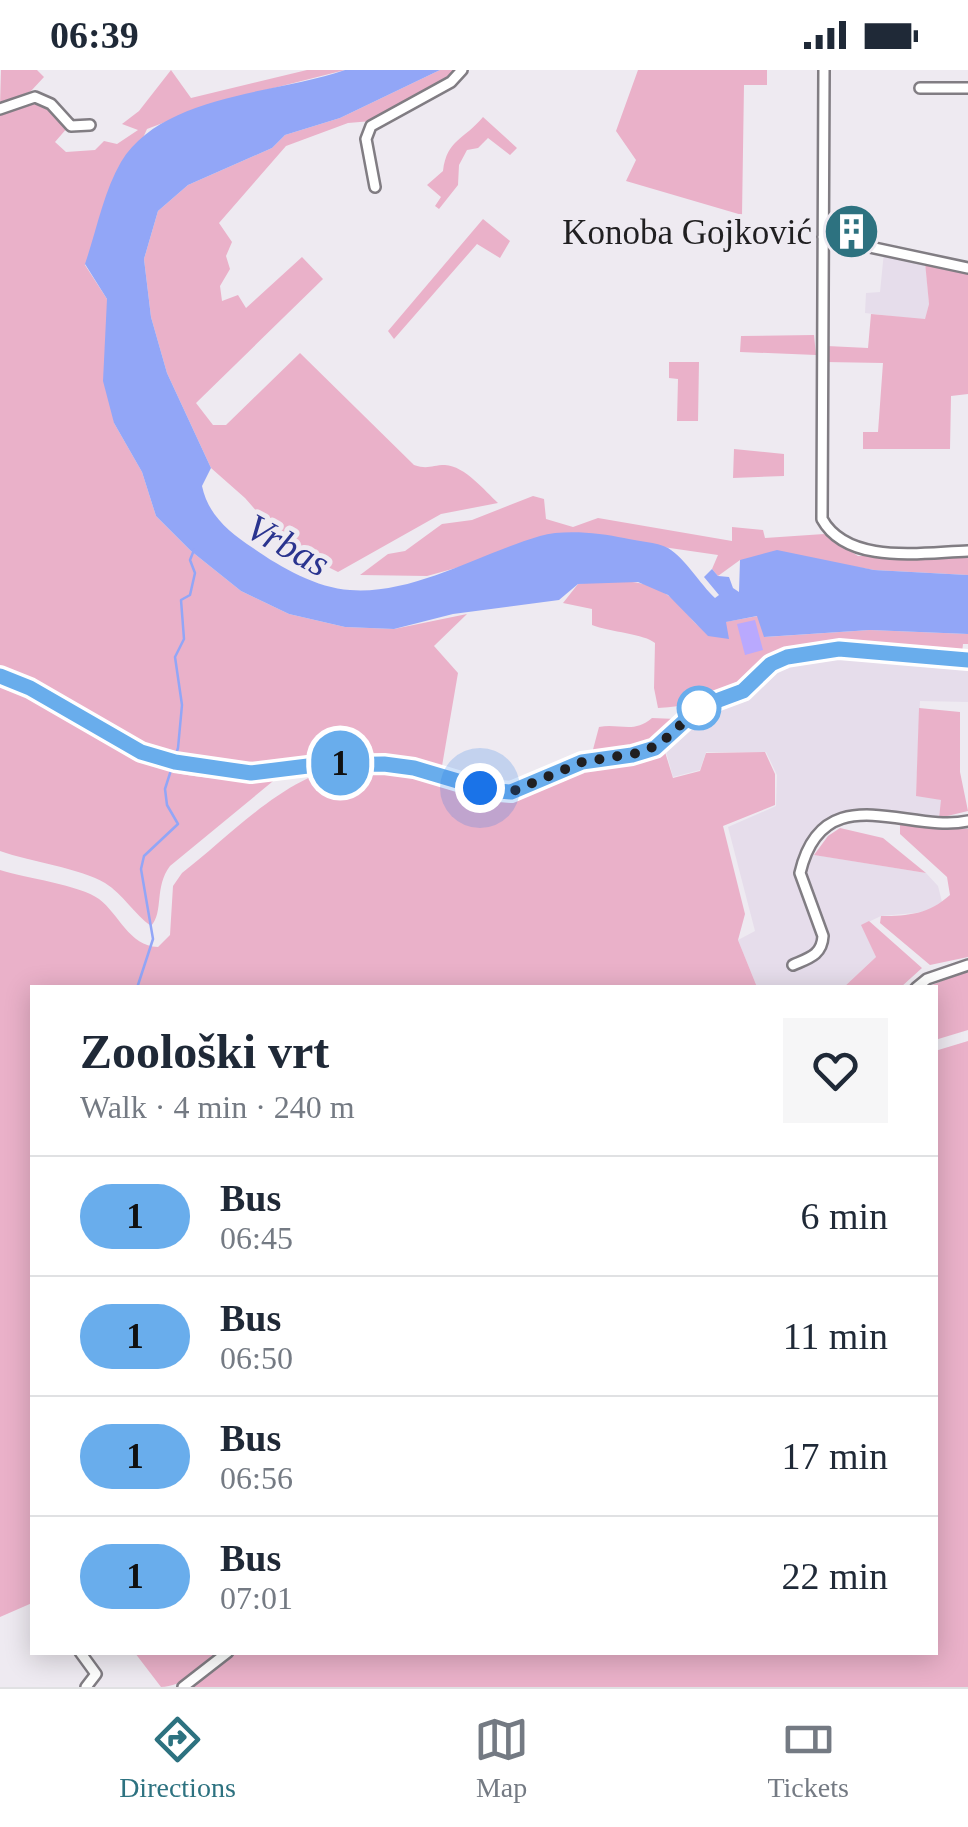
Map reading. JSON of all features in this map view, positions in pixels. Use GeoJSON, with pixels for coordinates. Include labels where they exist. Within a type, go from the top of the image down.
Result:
{"type":"FeatureCollection","features":[{"type":"Feature","properties":{"kind":"street"},"geometry":{"type":"LineString","coordinates":[[375,187],[366,139],[371,126],[452,82],[462,70]]}},
{"type":"Feature","properties":{"kind":"street"},"geometry":{"type":"LineString","coordinates":[[824,70],[822,519],[838,538],[865,549],[968,551]]}},
{"type":"Feature","properties":{"kind":"street"},"geometry":{"type":"LineString","coordinates":[[920,88],[968,88]]}},
{"type":"Feature","properties":{"kind":"street"},"geometry":{"type":"LineString","coordinates":[[0,109],[35,97],[51,104],[71,126],[90,125]]}},
{"type":"Feature","properties":{"kind":"street"},"geometry":{"type":"LineString","coordinates":[[823,237],[968,268]]}},
{"type":"Feature","properties":{"kind":"street"},"geometry":{"type":"LineString","coordinates":[[0,676],[30,688],[141,752],[172,762],[251,773],[316,765],[384,764],[511,792],[582,762],[655,748],[700,707],[743,691],[771,664],[787,657],[839,649],[968,660]]}},
{"type":"Feature","properties":{"kind":"street"},"geometry":{"type":"LineString","coordinates":[[793,965],[812,957],[822,946],[800,873],[812,846],[827,827],[861,813],[968,821]]}},
{"type":"Feature","properties":{"kind":"street"},"geometry":{"type":"LineString","coordinates":[[919,985],[927,978],[968,965]]}},
{"type":"Feature","properties":{"kind":"street"},"geometry":{"type":"LineString","coordinates":[[82,1655],[96,1674],[86,1687]]}},
{"type":"Feature","properties":{"kind":"street"},"geometry":{"type":"LineString","coordinates":[[183,1687],[224,1655]]}},
{"type":"Feature","properties":{"kind":"shaded area"},"geometry":{"type":"Polygon","coordinates":[[[1,70],[37,70],[44,77],[31,91],[0,106],[1,70]]]}},
{"type":"Feature","properties":{"kind":"shaded area"},"geometry":{"type":"Polygon","coordinates":[[[171,70],[191,98],[307,70],[345,70],[218,102],[147,129],[85,265],[107,299],[114,423],[142,472],[156,516],[191,551],[241,591],[289,614],[345,627],[394,629],[467,614],[434,646],[458,673],[442,766],[361,753],[266,768],[178,757],[135,742],[113,724],[36,683],[0,670],[0,113],[41,105],[68,127],[55,142],[66,152],[95,150],[104,141],[117,144],[138,130],[122,124],[139,111],[171,70]]]}},
{"type":"Feature","properties":{"kind":"shaded area"},"geometry":{"type":"Polygon","coordinates":[[[440,70],[457,70],[446,81],[372,121],[348,123],[286,146],[219,223],[232,242],[226,256],[230,269],[220,286],[222,301],[238,295],[246,308],[302,257],[323,279],[196,403],[213,425],[226,425],[300,353],[414,465],[452,466],[498,503],[441,514],[338,572],[288,547],[245,498],[211,468],[167,373],[151,317],[144,259],[158,211],[188,185],[272,148],[285,135],[340,118],[440,70]]]}},
{"type":"Feature","properties":{"kind":"shaded area"},"geometry":{"type":"Polygon","coordinates":[[[638,70],[767,70],[767,85],[744,85],[742,215],[626,181],[636,160],[616,131],[638,70]]]}},
{"type":"Feature","properties":{"kind":"shaded area"},"geometry":{"type":"Polygon","coordinates":[[[483,117],[517,148],[510,155],[488,138],[478,148],[467,150],[459,165],[458,185],[439,209],[435,206],[441,197],[427,185],[443,171],[452,146],[483,117]]]}},
{"type":"Feature","properties":{"kind":"shaded area"},"geometry":{"type":"Polygon","coordinates":[[[483,219],[510,241],[500,258],[477,244],[394,339],[388,331],[483,219]]]}},
{"type":"Feature","properties":{"kind":"shaded area"},"geometry":{"type":"Polygon","coordinates":[[[884,252],[925,260],[929,304],[925,320],[865,313],[866,293],[880,292],[884,252]]]}},
{"type":"Feature","properties":{"kind":"shaded area"},"geometry":{"type":"Polygon","coordinates":[[[925,262],[968,272],[968,394],[951,396],[950,449],[863,449],[863,432],[878,432],[883,363],[826,362],[827,346],[868,348],[871,314],[925,319],[929,304],[925,262]]]}},
{"type":"Feature","properties":{"kind":"shaded area"},"geometry":{"type":"Polygon","coordinates":[[[814,335],[816,355],[740,352],[741,336],[814,335]]]}},
{"type":"Feature","properties":{"kind":"shaded area"},"geometry":{"type":"Polygon","coordinates":[[[669,362],[699,362],[698,421],[677,421],[678,379],[669,378],[669,362]]]}},
{"type":"Feature","properties":{"kind":"shaded area"},"geometry":{"type":"Polygon","coordinates":[[[734,449],[784,454],[784,476],[733,478],[734,449]]]}},
{"type":"Feature","properties":{"kind":"shaded area"},"geometry":{"type":"Polygon","coordinates":[[[533,496],[544,499],[546,519],[573,527],[598,518],[732,541],[732,527],[763,530],[765,538],[824,534],[858,556],[968,555],[968,575],[874,570],[826,562],[740,560],[718,576],[712,569],[718,555],[656,546],[474,563],[427,576],[360,575],[388,554],[405,551],[442,524],[472,520],[533,496]]]}},
{"type":"Feature","properties":{"kind":"shaded area"},"geometry":{"type":"Polygon","coordinates":[[[604,580],[651,586],[675,601],[706,631],[728,638],[725,622],[758,616],[765,637],[870,630],[968,634],[968,644],[963,644],[962,653],[868,642],[796,647],[770,657],[746,683],[732,691],[701,702],[658,708],[654,688],[655,643],[592,625],[592,609],[563,603],[578,584],[604,580]]]}},
{"type":"Feature","properties":{"kind":"shaded area"},"geometry":{"type":"Polygon","coordinates":[[[839,649],[968,660],[968,702],[920,701],[916,795],[942,800],[938,821],[861,813],[827,827],[809,854],[926,873],[938,886],[942,902],[925,912],[881,916],[862,925],[876,957],[846,985],[756,985],[738,940],[755,931],[728,827],[776,806],[777,775],[766,752],[706,752],[700,770],[673,777],[663,741],[690,714],[735,698],[771,664],[839,649]]]}},
{"type":"Feature","properties":{"kind":"shaded area"},"geometry":{"type":"Polygon","coordinates":[[[0,683],[163,769],[205,777],[278,777],[170,866],[151,926],[95,878],[0,851],[0,683]]]}},
{"type":"Feature","properties":{"kind":"shaded area"},"geometry":{"type":"Polygon","coordinates":[[[919,708],[960,712],[960,772],[968,811],[939,818],[941,800],[916,796],[919,708]]]}},
{"type":"Feature","properties":{"kind":"shaded area"},"geometry":{"type":"Polygon","coordinates":[[[652,718],[676,719],[651,745],[591,757],[599,727],[633,727],[652,718]]]}},
{"type":"Feature","properties":{"kind":"shaded area"},"geometry":{"type":"Polygon","coordinates":[[[665,752],[673,778],[700,771],[706,753],[765,752],[775,774],[775,805],[723,826],[745,914],[738,940],[756,985],[30,985],[30,1604],[0,1617],[0,870],[90,894],[106,905],[139,941],[158,947],[170,935],[173,886],[182,873],[262,807],[307,779],[331,770],[372,765],[465,793],[496,797],[524,792],[591,768],[665,752]]]}},
{"type":"Feature","properties":{"kind":"shaded area"},"geometry":{"type":"Polygon","coordinates":[[[900,824],[968,829],[968,957],[930,965],[880,923],[881,916],[918,913],[950,895],[947,877],[900,834],[900,824]]]}},
{"type":"Feature","properties":{"kind":"shaded area"},"geometry":{"type":"Polygon","coordinates":[[[840,828],[883,838],[926,873],[814,855],[828,836],[840,828]]]}},
{"type":"Feature","properties":{"kind":"shaded area"},"geometry":{"type":"Polygon","coordinates":[[[869,921],[922,968],[903,985],[846,985],[876,957],[861,925],[869,921]]]}},
{"type":"Feature","properties":{"kind":"shaded area"},"geometry":{"type":"Polygon","coordinates":[[[968,970],[968,1030],[938,1039],[938,985],[932,985],[968,970]]]}},
{"type":"Feature","properties":{"kind":"shaded area"},"geometry":{"type":"Polygon","coordinates":[[[968,1041],[968,1687],[193,1687],[233,1655],[938,1655],[938,1050],[968,1041]]]}},
{"type":"Feature","properties":{"kind":"shaded area"},"geometry":{"type":"Polygon","coordinates":[[[137,1655],[215,1655],[184,1680],[161,1687],[137,1655]]]}},
{"type":"Feature","properties":{"kind":"water"},"geometry":{"type":"Polygon","coordinates":[[[345,70],[440,70],[340,118],[285,135],[272,148],[188,185],[158,211],[144,259],[151,317],[167,373],[211,468],[202,486],[205,496],[228,529],[299,575],[350,590],[374,590],[422,580],[517,543],[571,532],[614,536],[668,548],[715,598],[719,595],[704,577],[712,569],[718,576],[729,577],[739,592],[740,560],[777,550],[874,570],[968,575],[968,634],[870,630],[764,637],[757,616],[726,622],[729,639],[708,636],[668,595],[638,582],[578,584],[559,600],[453,614],[394,629],[345,627],[289,614],[241,591],[191,551],[156,516],[142,472],[114,423],[103,381],[107,299],[85,264],[101,212],[121,162],[140,140],[164,122],[222,99],[345,70]]]}},
{"type":"Feature","properties":{"kind":"building"},"geometry":{"type":"Polygon","coordinates":[[[755,620],[763,650],[745,655],[737,624],[755,620]]]}},
{"type":"Feature","properties":{"kind":"waterway"},"geometry":{"type":"LineString","coordinates":[[138,985],[153,939],[141,869],[144,856],[178,824],[167,805],[165,789],[178,748],[182,705],[175,657],[184,639],[181,600],[190,595],[195,573],[190,560],[194,550]]}},
{"type":"Feature","properties":{"kind":"bus line","name":"1"},"geometry":{"type":"LineString","coordinates":[[0,676],[30,688],[141,752],[175,762],[251,773],[360,762],[384,764],[511,792],[582,762],[655,748],[700,707],[743,691],[771,664],[787,657],[839,649],[968,660]]}},
{"type":"Feature","properties":{"kind":"place","name":"Konoba Gojković"},"geometry":{"type":"Point","coordinates":[851,232]}},
{"type":"Feature","properties":{"kind":"route"},"geometry":{"type":"LineString","coordinates":[[480,788],[511,792],[582,762],[655,748],[699,708]]}},
{"type":"Feature","properties":{"kind":"water label","name":"Vrbas"},"geometry":{"type":"Point","coordinates":[288,545]}}]}
